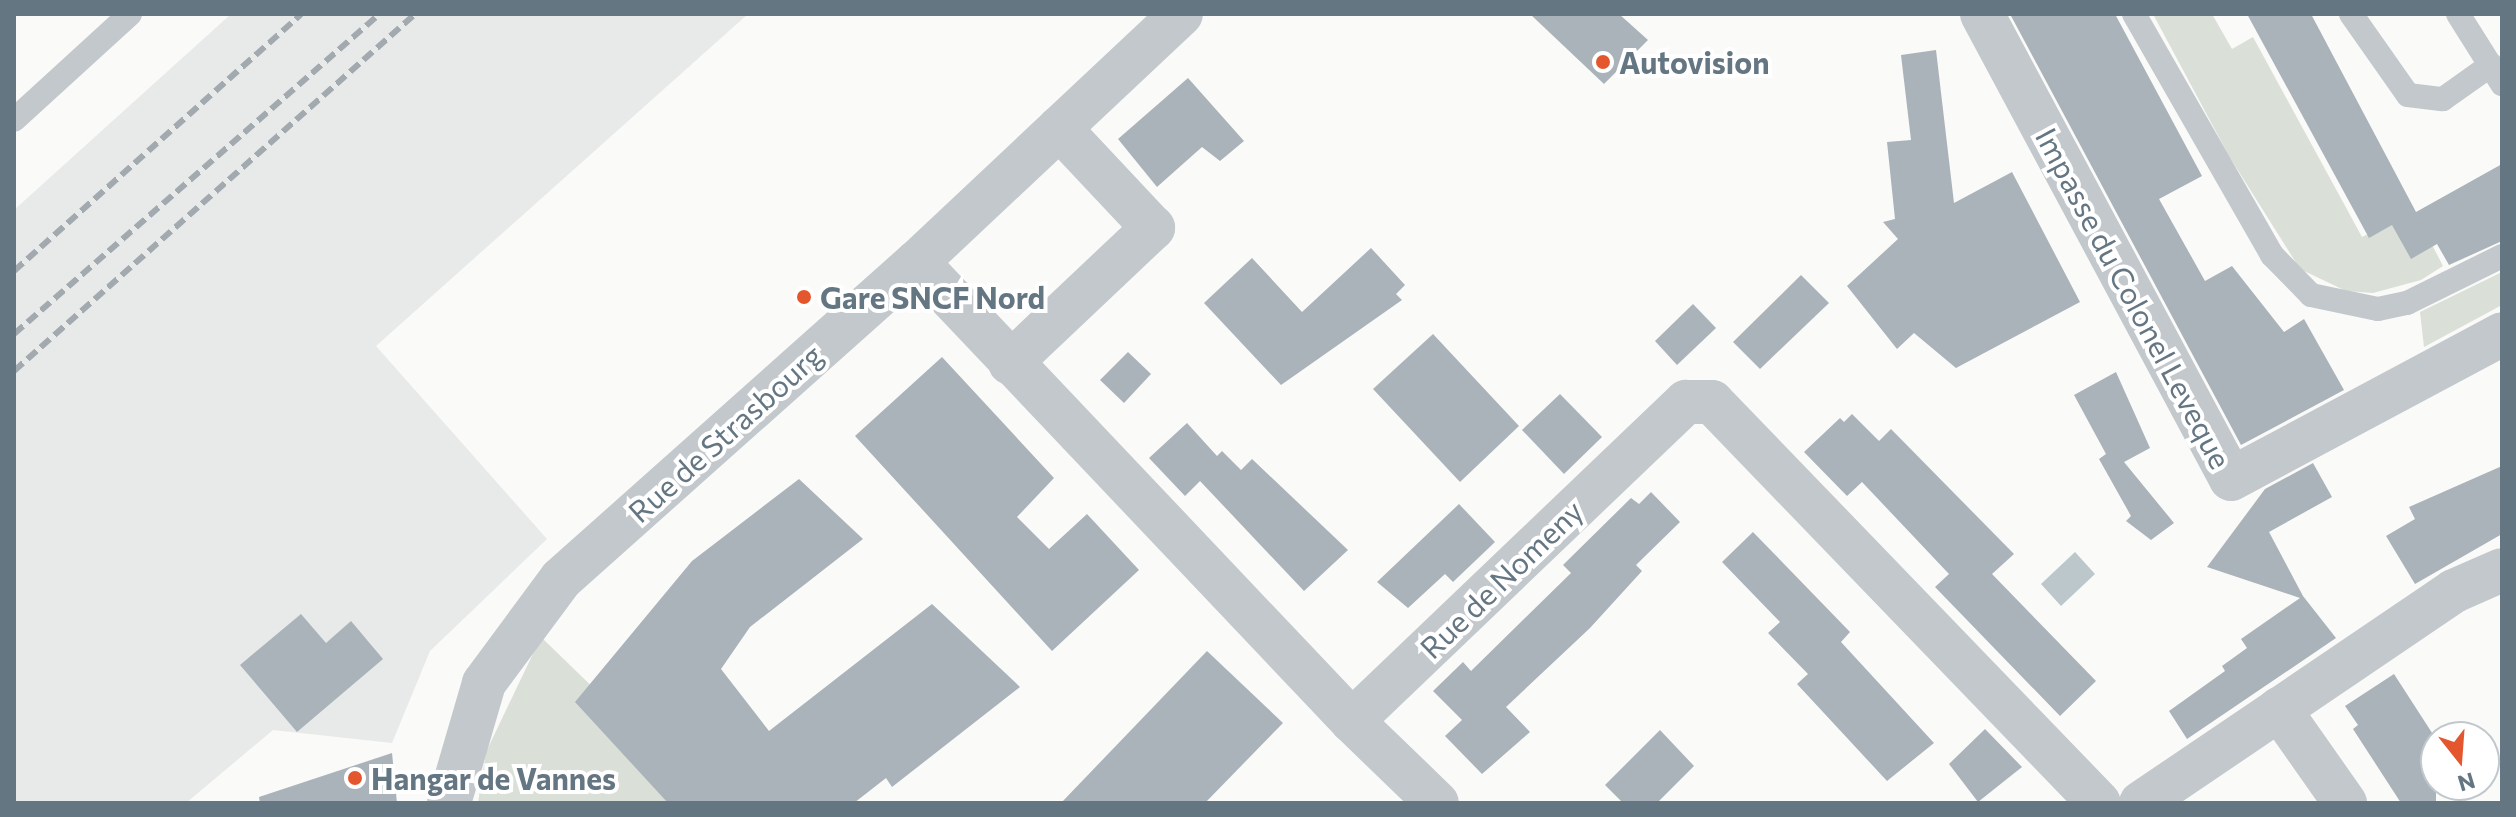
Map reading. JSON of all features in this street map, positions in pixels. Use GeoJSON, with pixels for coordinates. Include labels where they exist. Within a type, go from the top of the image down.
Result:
{"type":"FeatureCollection","features":[{"type":"Feature","properties":{"kind":"street","name":"Rue de Strasbourg"},"geometry":{"type":"LineString","coordinates":[[449,803],[477,699],[533,609],[917,262],[1181,14]]}},
{"type":"Feature","properties":{"kind":"street","name":"Impasse du Colonel Leveque"},"geometry":{"type":"LineString","coordinates":[[1982,14],[2231,479],[2502,334]]}},
{"type":"Feature","properties":{"kind":"street"},"geometry":{"type":"LineString","coordinates":[[1010,363],[1153,228],[1059,128]]}},
{"type":"Feature","properties":{"kind":"street"},"geometry":{"type":"LineString","coordinates":[[917,262],[1352,721],[1437,803]]}},
{"type":"Feature","properties":{"kind":"street","name":"Rue de Nomeny"},"geometry":{"type":"LineString","coordinates":[[1352,721],[1686,402],[1712,402],[2099,803]]}},
{"type":"Feature","properties":{"kind":"street"},"geometry":{"type":"LineString","coordinates":[[2141,803],[2454,591],[2502,570]]}},
{"type":"Feature","properties":{"kind":"street"},"geometry":{"type":"LineString","coordinates":[[2279,709],[2345,803]]}},
{"type":"Feature","properties":{"kind":"lane"},"geometry":{"type":"LineString","coordinates":[[14,120],[130,14]]}},
{"type":"Feature","properties":{"kind":"lane"},"geometry":{"type":"LineString","coordinates":[[2134,14],[2272,255],[2311,295],[2341,306],[2392,306],[2502,256]]}},
{"type":"Feature","properties":{"kind":"lane"},"geometry":{"type":"LineString","coordinates":[[2351,14],[2408,95],[2443,99],[2496,75],[2458,14]]}},
{"type":"Feature","properties":{"kind":"shaded area"},"geometry":{"type":"Polygon","coordinates":[[[231,14],[748,14],[376,346],[547,539],[430,651],[392,743],[273,730],[186,803],[14,803],[14,210],[231,14]]]}},
{"type":"Feature","properties":{"kind":"shaded area"},"geometry":{"type":"Polygon","coordinates":[[[2153,14],[2212,14],[2232,49],[2253,37],[2362,237],[2414,210],[2443,266],[2421,280],[2373,293],[2346,291],[2300,269],[2229,156],[2153,14]]]}},
{"type":"Feature","properties":{"kind":"shaded area"},"geometry":{"type":"Polygon","coordinates":[[[2502,272],[2502,305],[2424,347],[2420,312],[2502,272]]]}},
{"type":"Feature","properties":{"kind":"shaded area"},"geometry":{"type":"Polygon","coordinates":[[[2075,552],[2095,574],[2061,606],[2041,584],[2075,552]]]}},
{"type":"Feature","properties":{"kind":"shaded area"},"geometry":{"type":"Polygon","coordinates":[[[541,637],[712,803],[478,803],[486,752],[541,637]]]}},
{"type":"Feature","properties":{"kind":"building","name":"Autovision"},"geometry":{"type":"Polygon","coordinates":[[[1530,14],[1619,14],[1648,40],[1604,84],[1530,14]]]}},
{"type":"Feature","properties":{"kind":"building"},"geometry":{"type":"Polygon","coordinates":[[[2010,14],[2115,14],[2202,176],[2159,199],[2205,281],[2232,266],[2284,332],[2304,319],[2344,390],[2241,445],[2010,14]]]}},
{"type":"Feature","properties":{"kind":"building"},"geometry":{"type":"Polygon","coordinates":[[[2247,14],[2311,14],[2416,212],[2502,164],[2502,241],[2449,265],[2437,244],[2411,259],[2392,225],[2369,238],[2247,14]]]}},
{"type":"Feature","properties":{"kind":"building"},"geometry":{"type":"Polygon","coordinates":[[[1936,50],[1954,203],[2012,172],[2080,302],[1956,368],[1914,333],[1897,349],[1847,286],[1898,239],[1883,222],[1895,219],[1887,142],[1911,140],[1901,55],[1936,50]]]}},
{"type":"Feature","properties":{"kind":"building"},"geometry":{"type":"Polygon","coordinates":[[[1188,78],[1244,141],[1220,161],[1202,147],[1157,187],[1118,139],[1188,78]]]}},
{"type":"Feature","properties":{"kind":"building"},"geometry":{"type":"Polygon","coordinates":[[[1371,248],[1405,285],[1396,294],[1402,300],[1281,385],[1204,303],[1252,258],[1302,312],[1371,248]]]}},
{"type":"Feature","properties":{"kind":"building"},"geometry":{"type":"Polygon","coordinates":[[[1801,275],[1829,303],[1760,369],[1733,342],[1801,275]]]}},
{"type":"Feature","properties":{"kind":"building"},"geometry":{"type":"Polygon","coordinates":[[[1693,304],[1716,328],[1677,365],[1655,341],[1693,304]]]}},
{"type":"Feature","properties":{"kind":"building"},"geometry":{"type":"Polygon","coordinates":[[[1433,334],[1519,426],[1460,482],[1373,389],[1433,334]]]}},
{"type":"Feature","properties":{"kind":"building"},"geometry":{"type":"Polygon","coordinates":[[[1128,352],[1151,374],[1124,403],[1100,380],[1128,352]]]}},
{"type":"Feature","properties":{"kind":"building"},"geometry":{"type":"Polygon","coordinates":[[[942,357],[1054,478],[1017,517],[1049,549],[1087,514],[1139,570],[1052,651],[855,436],[942,357]]]}},
{"type":"Feature","properties":{"kind":"building"},"geometry":{"type":"Polygon","coordinates":[[[2116,372],[2150,448],[2124,462],[2174,523],[2151,540],[2126,521],[2131,516],[2099,459],[2106,454],[2074,395],[2116,372]]]}},
{"type":"Feature","properties":{"kind":"building"},"geometry":{"type":"Polygon","coordinates":[[[1560,394],[1602,437],[1564,474],[1522,430],[1560,394]]]}},
{"type":"Feature","properties":{"kind":"building"},"geometry":{"type":"Polygon","coordinates":[[[1852,414],[1879,441],[1891,429],[2014,554],[1992,574],[2096,681],[2060,716],[1935,587],[1949,574],[1862,482],[1847,496],[1804,452],[1840,418],[1844,422],[1852,414]]]}},
{"type":"Feature","properties":{"kind":"building"},"geometry":{"type":"Polygon","coordinates":[[[1187,423],[1217,456],[1222,451],[1241,470],[1252,459],[1348,550],[1304,591],[1200,481],[1185,496],[1149,458],[1187,423]]]}},
{"type":"Feature","properties":{"kind":"building"},"geometry":{"type":"Polygon","coordinates":[[[2313,463],[2332,497],[2269,532],[2303,596],[2336,638],[2187,739],[2169,711],[2225,671],[2222,666],[2247,648],[2241,639],[2300,598],[2207,567],[2265,489],[2313,463]]]}},
{"type":"Feature","properties":{"kind":"building"},"geometry":{"type":"Polygon","coordinates":[[[2502,466],[2502,534],[2415,584],[2386,536],[2415,519],[2409,507],[2502,466]]]}},
{"type":"Feature","properties":{"kind":"building"},"geometry":{"type":"Polygon","coordinates":[[[799,479],[863,539],[750,627],[721,669],[769,731],[932,604],[1020,687],[892,787],[886,778],[854,803],[668,803],[575,702],[692,561],[799,479]]]}},
{"type":"Feature","properties":{"kind":"building"},"geometry":{"type":"Polygon","coordinates":[[[1651,492],[1680,522],[1636,565],[1642,571],[1590,628],[1506,707],[1530,732],[1482,774],[1445,736],[1462,720],[1433,691],[1463,662],[1471,671],[1571,573],[1563,565],[1631,498],[1639,504],[1651,492]]]}},
{"type":"Feature","properties":{"kind":"building"},"geometry":{"type":"Polygon","coordinates":[[[1459,504],[1495,542],[1453,582],[1445,574],[1408,608],[1377,582],[1459,504]]]}},
{"type":"Feature","properties":{"kind":"building"},"geometry":{"type":"Polygon","coordinates":[[[1753,532],[1850,632],[1841,642],[1934,743],[1887,781],[1797,684],[1808,674],[1768,633],[1780,622],[1722,562],[1753,532]]]}},
{"type":"Feature","properties":{"kind":"building"},"geometry":{"type":"Polygon","coordinates":[[[301,614],[326,643],[351,621],[383,659],[297,732],[240,665],[301,614]]]}},
{"type":"Feature","properties":{"kind":"building"},"geometry":{"type":"Polygon","coordinates":[[[1207,651],[1283,723],[1205,803],[1061,803],[1207,651]]]}},
{"type":"Feature","properties":{"kind":"building"},"geometry":{"type":"Polygon","coordinates":[[[2394,674],[2424,721],[2420,721],[2420,801],[2436,803],[2401,803],[2353,729],[2358,725],[2345,706],[2394,674]]]}},
{"type":"Feature","properties":{"kind":"building"},"geometry":{"type":"Polygon","coordinates":[[[1985,729],[2022,767],[1978,802],[1949,764],[1985,729]]]}},
{"type":"Feature","properties":{"kind":"building"},"geometry":{"type":"Polygon","coordinates":[[[1660,730],[1694,766],[1657,803],[1623,803],[1605,785],[1660,730]]]}},
{"type":"Feature","properties":{"kind":"building","name":"Hangar de Vannes"},"geometry":{"type":"Polygon","coordinates":[[[392,753],[397,803],[260,803],[259,797],[392,753]]]}},
{"type":"Feature","properties":{"kind":"railway"},"geometry":{"type":"LineString","coordinates":[[14,271],[301,14]]}},
{"type":"Feature","properties":{"kind":"railway"},"geometry":{"type":"LineString","coordinates":[[14,334],[379,14]]}},
{"type":"Feature","properties":{"kind":"railway"},"geometry":{"type":"LineString","coordinates":[[14,371],[415,14]]}},
{"type":"Feature","properties":{"kind":"place","name":"Autovision"},"geometry":{"type":"Point","coordinates":[1603,62]}},
{"type":"Feature","properties":{"kind":"place","name":"Gare SNCF Nord"},"geometry":{"type":"Point","coordinates":[804,297]}},
{"type":"Feature","properties":{"kind":"place","name":"Hangar de Vannes"},"geometry":{"type":"Point","coordinates":[355,778]}}]}
